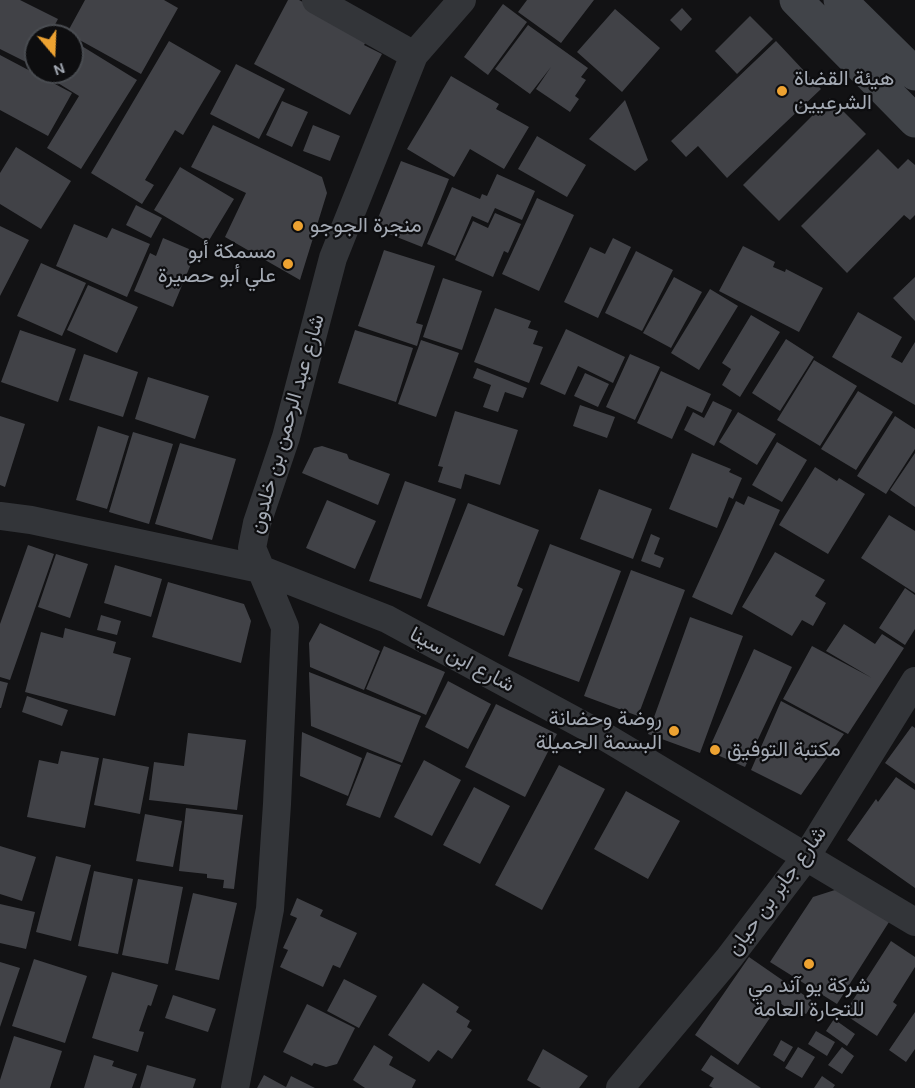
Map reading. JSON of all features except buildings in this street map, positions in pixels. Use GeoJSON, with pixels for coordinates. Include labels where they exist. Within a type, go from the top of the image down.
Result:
{"type":"FeatureCollection","features":[{"type":"Feature","properties":{"kind":"main road"},"geometry":{"type":"LineString","coordinates":[[796,0],[915,121]]}},
{"type":"Feature","properties":{"kind":"main road"},"geometry":{"type":"LineString","coordinates":[[840,0],[915,74]]}},
{"type":"Feature","properties":{"kind":"street"},"geometry":{"type":"LineString","coordinates":[[316,0],[414,56]]}},
{"type":"Feature","properties":{"kind":"street","name":"شارع عبد الرحمن بن خلدون"},"geometry":{"type":"LineString","coordinates":[[235,1088],[270,909],[278,804],[285,627],[252,548],[256,523],[286,437],[333,258],[414,56],[462,0]]}},
{"type":"Feature","properties":{"kind":"street","name":"شارع ابن سينا"},"geometry":{"type":"LineString","coordinates":[[0,516],[31,520],[260,569],[387,620],[607,738],[915,922]]}},
{"type":"Feature","properties":{"kind":"street","name":"شارع جابر بن حيان"},"geometry":{"type":"LineString","coordinates":[[620,1088],[729,958],[806,857],[915,681]]}},
{"type":"Feature","properties":{"kind":"place","name":"هيئة القضاة الشرعيين"},"geometry":{"type":"Point","coordinates":[782,91]}},
{"type":"Feature","properties":{"kind":"place","name":"منجرة الجوجو"},"geometry":{"type":"Point","coordinates":[298,226]}},
{"type":"Feature","properties":{"kind":"place","name":"مسمكة أبو علي أبو حصيرة"},"geometry":{"type":"Point","coordinates":[288,264]}},
{"type":"Feature","properties":{"kind":"place","name":"روضة وحضانة البسمة الجميلة"},"geometry":{"type":"Point","coordinates":[674,731]}},
{"type":"Feature","properties":{"kind":"place","name":"مكتبة التوفيق"},"geometry":{"type":"Point","coordinates":[715,750]}},
{"type":"Feature","properties":{"kind":"place","name":"شركة يو آند مي للتجارة العامة"},"geometry":{"type":"Point","coordinates":[809,964]}}]}
